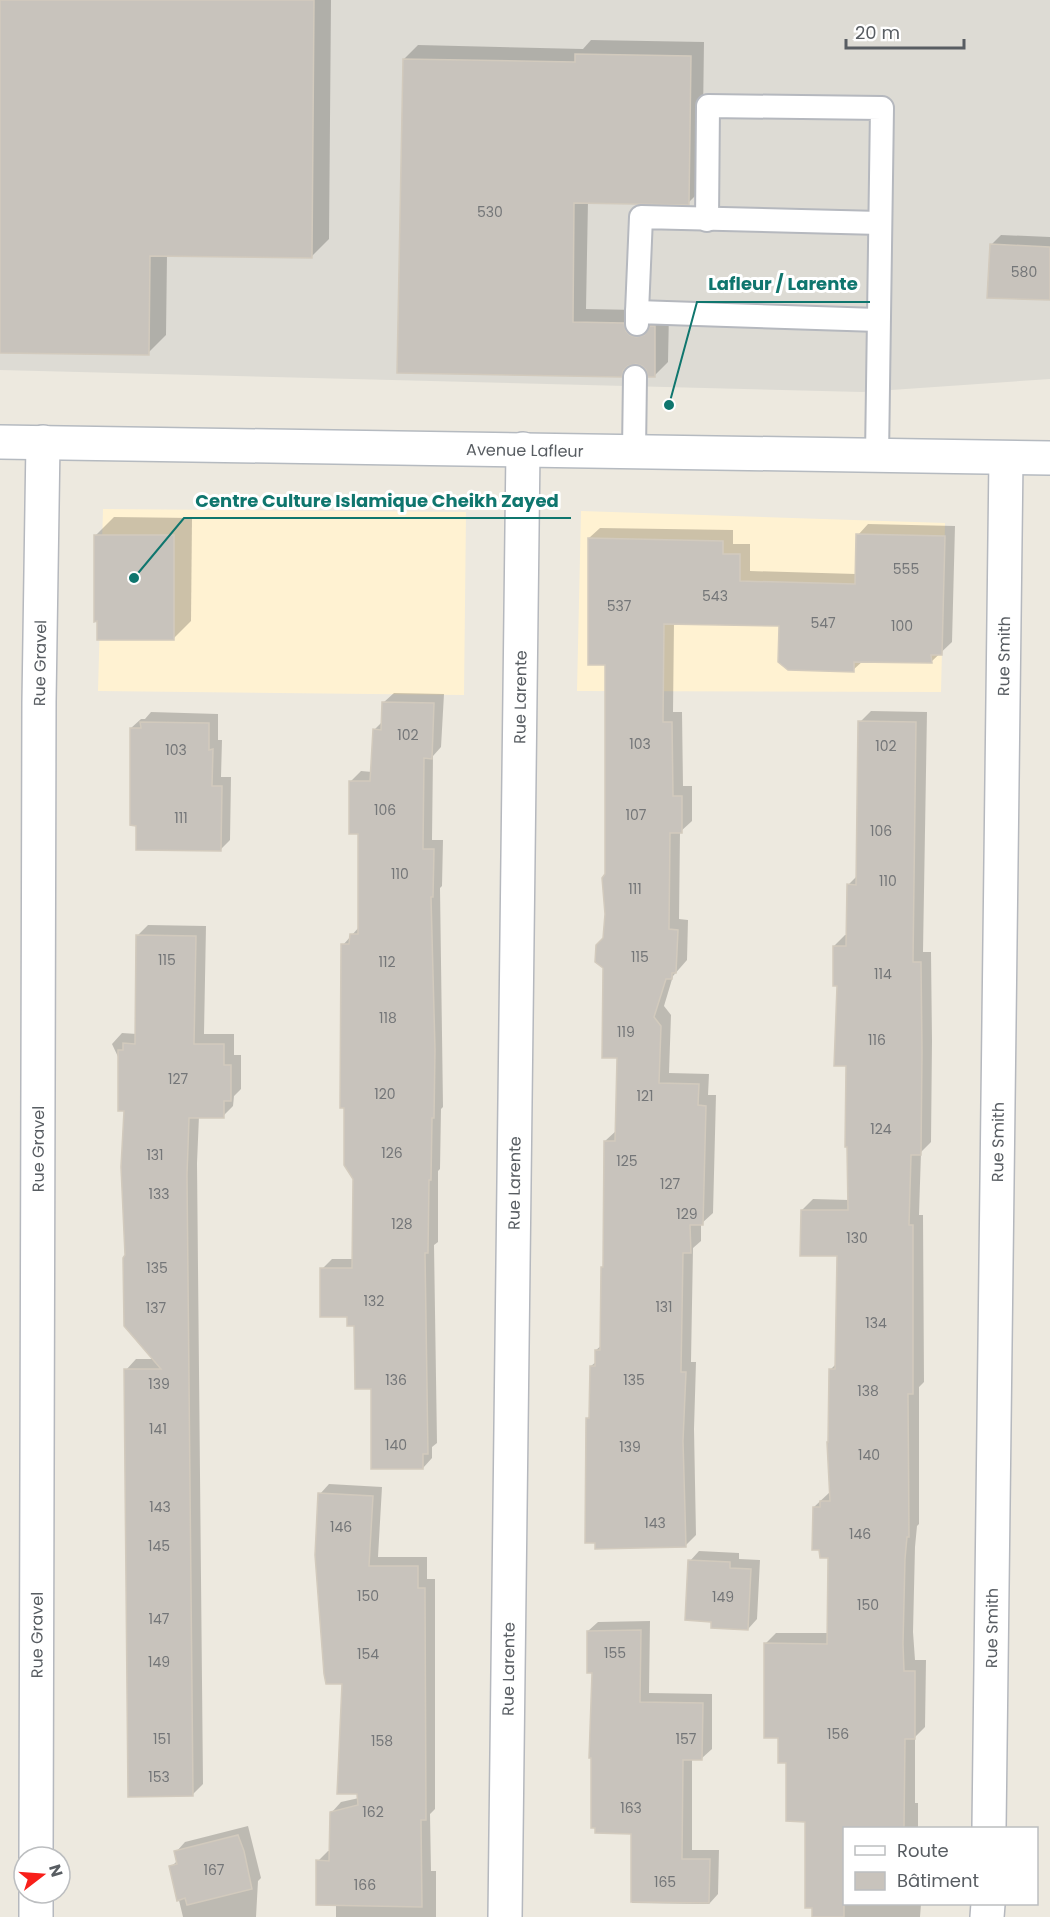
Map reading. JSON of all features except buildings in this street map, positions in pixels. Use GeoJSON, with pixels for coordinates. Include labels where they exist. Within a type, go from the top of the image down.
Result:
{"type":"FeatureCollection","features":[{"type":"Feature","properties":{"kind":"street","name":"Avenue Lafleur"},"geometry":{"type":"LineString","coordinates":[[0,442],[1050,458]]}},
{"type":"Feature","properties":{"kind":"street","name":"Rue Gravel"},"geometry":{"type":"LineString","coordinates":[[36,1845],[39,726],[43,442]]}},
{"type":"Feature","properties":{"kind":"street","name":"Rue Larente"},"geometry":{"type":"LineString","coordinates":[[505,1917],[523,449]]}},
{"type":"Feature","properties":{"kind":"street","name":"Rue Smith"},"geometry":{"type":"LineString","coordinates":[[989,1827],[1006,458]]}},
{"type":"Feature","properties":{"kind":"lane"},"geometry":{"type":"LineString","coordinates":[[707,220],[708,106],[882,108],[877,456]]}},
{"type":"Feature","properties":{"kind":"lane"},"geometry":{"type":"LineString","coordinates":[[878,320],[637,318],[641,217],[880,223]]}},
{"type":"Feature","properties":{"kind":"lane"},"geometry":{"type":"LineString","coordinates":[[634,451],[635,377]]}},
{"type":"Feature","properties":{"kind":"shaded area"},"geometry":{"type":"Polygon","coordinates":[[[0,0],[1050,0],[1050,379],[862,392],[0,370],[0,0]]]}},
{"type":"Feature","properties":{"kind":"shaded area"},"geometry":{"type":"Polygon","coordinates":[[[103,509],[466,512],[464,695],[98,691],[103,509]]]}},
{"type":"Feature","properties":{"kind":"shaded area"},"geometry":{"type":"Polygon","coordinates":[[[581,511],[945,523],[941,692],[577,691],[581,511]]]}},
{"type":"Feature","properties":{"kind":"place","name":"Lafleur / Larente"},"geometry":{"type":"Point","coordinates":[669,405]}},
{"type":"Feature","properties":{"kind":"place","name":"Centre Culture Islamique Cheikh Zayed"},"geometry":{"type":"Point","coordinates":[134,578]}}]}
